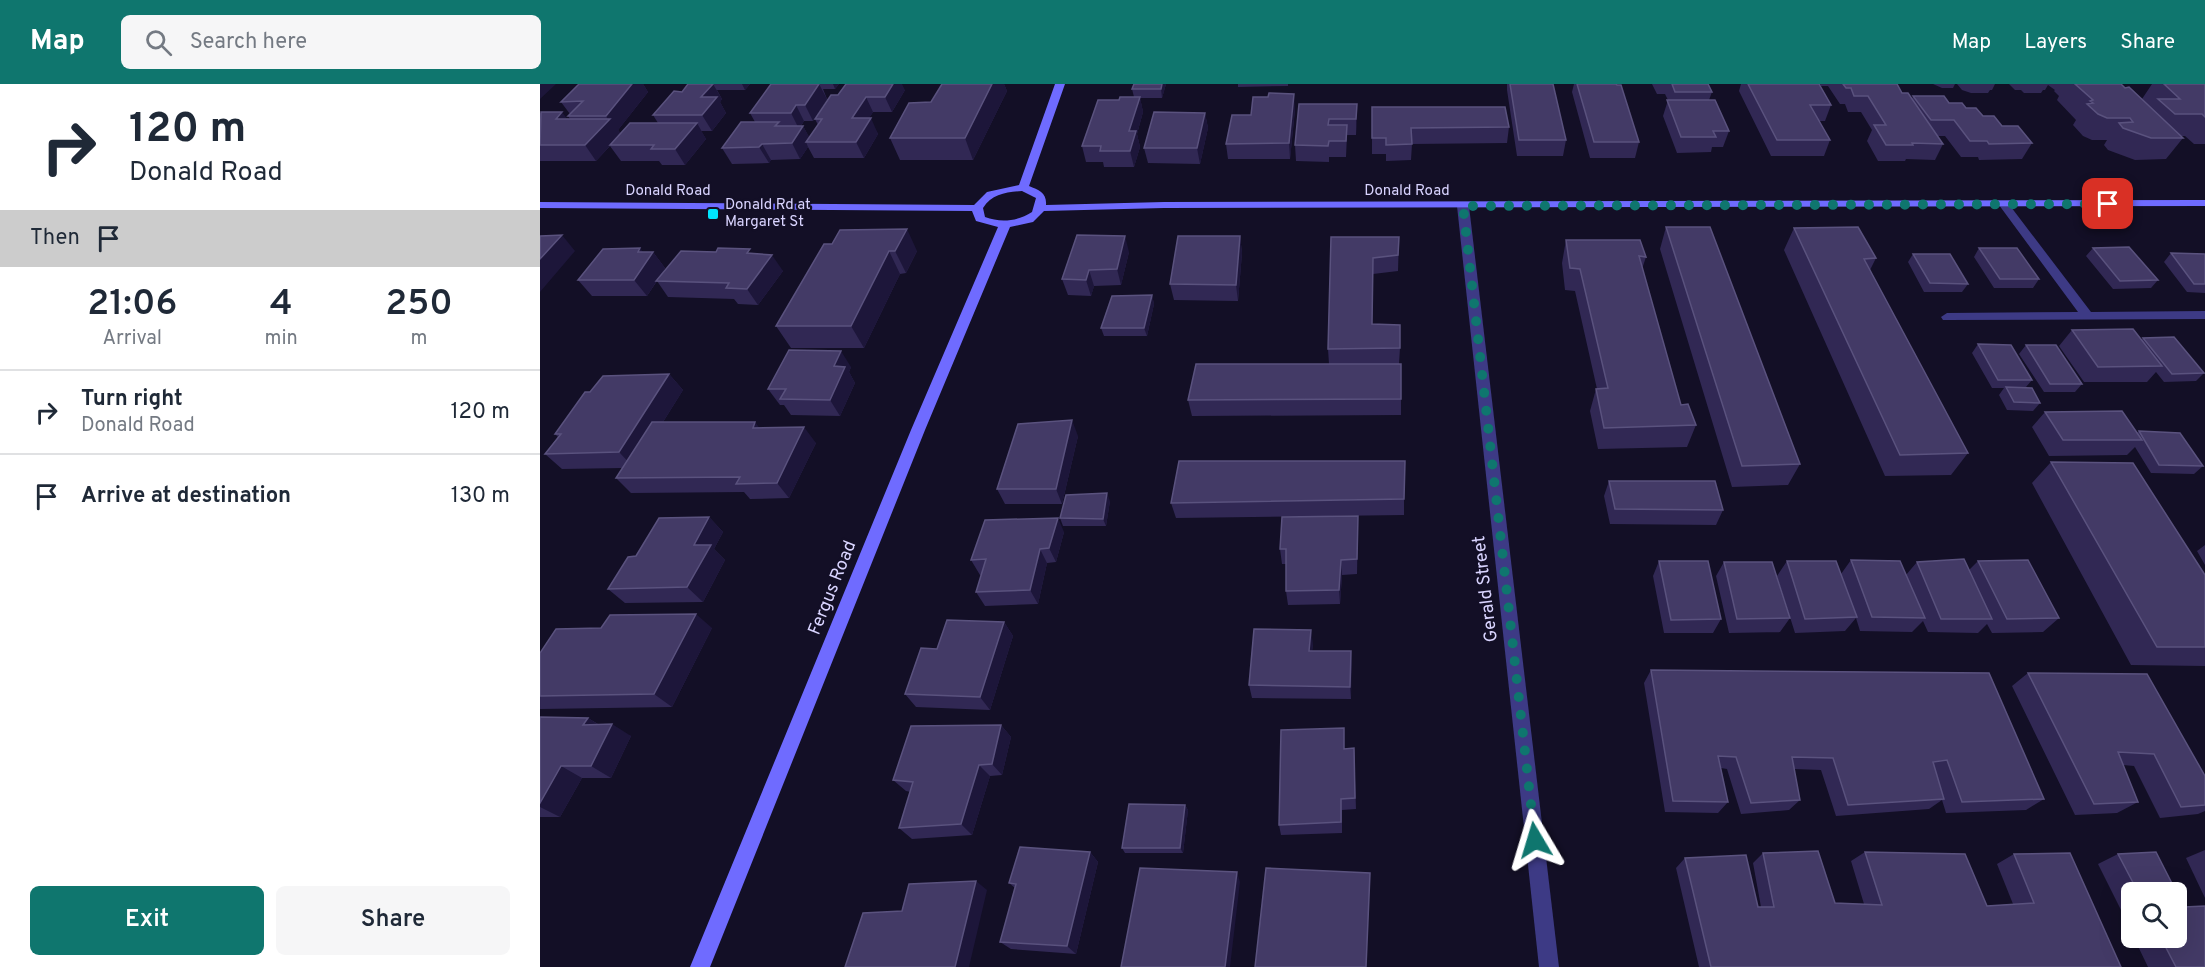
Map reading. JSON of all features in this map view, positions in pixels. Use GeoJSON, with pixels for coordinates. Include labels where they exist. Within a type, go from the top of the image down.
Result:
{"type":"FeatureCollection","features":[{"type":"Feature","properties":{"kind":"street"},"geometry":{"type":"LineString","coordinates":[[1023,188],[1060,84]]}},
{"type":"Feature","properties":{"kind":"street"},"geometry":{"type":"LineString","coordinates":[[1023,188],[1037,193],[1042,203],[1040,208],[1027,220],[1005,225],[980,219],[977,208],[980,202],[994,192],[1023,188]]}},
{"type":"Feature","properties":{"kind":"street","name":"Donald Road"},"geometry":{"type":"LineString","coordinates":[[1040,208],[1164,205],[2205,203]]}},
{"type":"Feature","properties":{"kind":"street","name":"Donald Road"},"geometry":{"type":"LineString","coordinates":[[540,205],[977,208]]}},
{"type":"Feature","properties":{"kind":"street"},"geometry":{"type":"LineString","coordinates":[[2004,205],[2088,316]]}},
{"type":"Feature","properties":{"kind":"street","name":"Gerald Street"},"geometry":{"type":"LineString","coordinates":[[1463,206],[1549,967]]}},
{"type":"Feature","properties":{"kind":"street","name":"Fergus Road"},"geometry":{"type":"LineString","coordinates":[[700,967],[923,419],[1005,225]]}},
{"type":"Feature","properties":{"kind":"street"},"geometry":{"type":"LineString","coordinates":[[1947,317],[2205,315]]}},
{"type":"Feature","properties":{"kind":"building"},"geometry":{"type":"Polygon","coordinates":[[[579,84],[632,84],[606,116],[568,116],[583,101],[561,102],[579,84]]]}},
{"type":"Feature","properties":{"kind":"building"},"geometry":{"type":"Polygon","coordinates":[[[688,84],[713,84],[701,97],[717,97],[702,115],[653,115],[674,91],[682,92],[688,84]]]}},
{"type":"Feature","properties":{"kind":"building"},"geometry":{"type":"Polygon","coordinates":[[[771,84],[819,84],[805,105],[796,105],[791,113],[750,113],[771,84]]]}},
{"type":"Feature","properties":{"kind":"building"},"geometry":{"type":"Polygon","coordinates":[[[846,84],[893,84],[885,97],[866,97],[852,118],[871,118],[856,142],[806,142],[822,119],[815,119],[831,95],[838,95],[846,84]]]}},
{"type":"Feature","properties":{"kind":"building"},"geometry":{"type":"Polygon","coordinates":[[[942,84],[992,84],[965,138],[890,138],[909,103],[931,102],[942,84]]]}},
{"type":"Feature","properties":{"kind":"building"},"geometry":{"type":"Polygon","coordinates":[[[1134,84],[1162,84],[1161,89],[1132,89],[1134,84]]]}},
{"type":"Feature","properties":{"kind":"building"},"geometry":{"type":"Polygon","coordinates":[[[1510,84],[1553,84],[1566,140],[1519,140],[1510,84]]]}},
{"type":"Feature","properties":{"kind":"building"},"geometry":{"type":"Polygon","coordinates":[[[1577,84],[1621,85],[1639,142],[1594,142],[1577,84]]]}},
{"type":"Feature","properties":{"kind":"building"},"geometry":{"type":"Polygon","coordinates":[[[1672,84],[1708,84],[1712,92],[1675,92],[1672,84]]]}},
{"type":"Feature","properties":{"kind":"building"},"geometry":{"type":"Polygon","coordinates":[[[1748,84],[1819,84],[1831,105],[1810,105],[1830,140],[1777,140],[1748,84]]]}},
{"type":"Feature","properties":{"kind":"building"},"geometry":{"type":"Polygon","coordinates":[[[1843,84],[1897,84],[1902,93],[1908,93],[1943,144],[1886,145],[1874,125],[1886,125],[1868,96],[1854,96],[1851,88],[1846,88],[1843,84]]]}},
{"type":"Feature","properties":{"kind":"building"},"geometry":{"type":"Polygon","coordinates":[[[2075,84],[2121,84],[2125,88],[2129,87],[2183,138],[2151,138],[2123,128],[2119,123],[2133,122],[2130,118],[2107,118],[2098,114],[2087,104],[2093,103],[2090,101],[2093,100],[2075,84]]]}},
{"type":"Feature","properties":{"kind":"building"},"geometry":{"type":"Polygon","coordinates":[[[2164,84],[2205,84],[2205,117],[2202,114],[2175,114],[2158,99],[2180,99],[2164,84]]]}},
{"type":"Feature","properties":{"kind":"building"},"geometry":{"type":"Polygon","coordinates":[[[1269,93],[1294,94],[1289,143],[1226,144],[1232,115],[1251,115],[1253,97],[1268,97],[1269,93]]]}},
{"type":"Feature","properties":{"kind":"building"},"geometry":{"type":"Polygon","coordinates":[[[1913,96],[1944,96],[1949,103],[1962,103],[1966,108],[1976,108],[1983,116],[1994,116],[2002,126],[2018,126],[2032,143],[1989,144],[1987,141],[1970,141],[1954,120],[1931,120],[1913,96]]]}},
{"type":"Feature","properties":{"kind":"building"},"geometry":{"type":"Polygon","coordinates":[[[1120,97],[1140,97],[1129,131],[1136,131],[1130,151],[1100,151],[1101,146],[1082,146],[1098,100],[1119,100],[1120,97]]]}},
{"type":"Feature","properties":{"kind":"building"},"geometry":{"type":"Polygon","coordinates":[[[1667,100],[1715,100],[1729,131],[1713,131],[1716,137],[1681,137],[1667,100]]]}},
{"type":"Feature","properties":{"kind":"building"},"geometry":{"type":"Polygon","coordinates":[[[1299,104],[1357,104],[1356,119],[1329,119],[1328,125],[1347,125],[1346,141],[1329,141],[1328,146],[1295,145],[1299,104]]]}},
{"type":"Feature","properties":{"kind":"building"},"geometry":{"type":"Polygon","coordinates":[[[1372,107],[1505,107],[1509,127],[1411,128],[1412,144],[1386,145],[1386,138],[1372,138],[1372,107]]]}},
{"type":"Feature","properties":{"kind":"building"},"geometry":{"type":"Polygon","coordinates":[[[541,112],[562,112],[556,119],[610,119],[585,145],[540,145],[541,112]]]}},
{"type":"Feature","properties":{"kind":"building"},"geometry":{"type":"Polygon","coordinates":[[[1154,112],[1205,113],[1197,148],[1144,148],[1154,112]]]}},
{"type":"Feature","properties":{"kind":"building"},"geometry":{"type":"Polygon","coordinates":[[[741,122],[779,122],[775,126],[803,126],[792,143],[722,148],[741,122]]]}},
{"type":"Feature","properties":{"kind":"building"},"geometry":{"type":"Polygon","coordinates":[[[630,123],[697,123],[675,149],[651,149],[654,145],[610,145],[630,123]]]}},
{"type":"Feature","properties":{"kind":"building"},"geometry":{"type":"Polygon","coordinates":[[[1666,227],[1710,227],[1800,464],[1742,466],[1666,227]]]}},
{"type":"Feature","properties":{"kind":"building"},"geometry":{"type":"Polygon","coordinates":[[[1858,227],[1876,258],[1864,259],[1968,453],[1900,455],[1794,228],[1858,227]]]}},
{"type":"Feature","properties":{"kind":"building"},"geometry":{"type":"Polygon","coordinates":[[[907,229],[895,251],[889,251],[851,326],[776,326],[824,244],[832,244],[840,230],[907,229]]]}},
{"type":"Feature","properties":{"kind":"building"},"geometry":{"type":"Polygon","coordinates":[[[562,235],[540,259],[540,236],[562,235]]]}},
{"type":"Feature","properties":{"kind":"building"},"geometry":{"type":"Polygon","coordinates":[[[1077,235],[1125,236],[1117,269],[1089,270],[1086,280],[1062,279],[1077,235]]]}},
{"type":"Feature","properties":{"kind":"building"},"geometry":{"type":"Polygon","coordinates":[[[1178,236],[1240,236],[1236,285],[1170,284],[1178,236]]]}},
{"type":"Feature","properties":{"kind":"building"},"geometry":{"type":"Polygon","coordinates":[[[1331,237],[1399,237],[1398,255],[1373,258],[1372,324],[1400,325],[1400,348],[1328,349],[1331,237]]]}},
{"type":"Feature","properties":{"kind":"building"},"geometry":{"type":"Polygon","coordinates":[[[1566,240],[1640,240],[1646,257],[1639,256],[1681,405],[1688,404],[1696,425],[1604,428],[1596,389],[1608,388],[1580,269],[1570,268],[1566,240]]]}},
{"type":"Feature","properties":{"kind":"building"},"geometry":{"type":"Polygon","coordinates":[[[2129,247],[2158,280],[2120,281],[2093,248],[2129,247]]]}},
{"type":"Feature","properties":{"kind":"building"},"geometry":{"type":"Polygon","coordinates":[[[640,248],[638,252],[653,252],[634,280],[578,280],[603,249],[640,248]]]}},
{"type":"Feature","properties":{"kind":"building"},"geometry":{"type":"Polygon","coordinates":[[[718,248],[750,249],[747,253],[772,255],[747,289],[726,288],[729,283],[656,281],[681,251],[716,252],[718,248]]]}},
{"type":"Feature","properties":{"kind":"building"},"geometry":{"type":"Polygon","coordinates":[[[1979,248],[2017,248],[2039,279],[2000,279],[1979,248]]]}},
{"type":"Feature","properties":{"kind":"building"},"geometry":{"type":"Polygon","coordinates":[[[2171,253],[2205,254],[2205,284],[2194,284],[2171,253]]]}},
{"type":"Feature","properties":{"kind":"building"},"geometry":{"type":"Polygon","coordinates":[[[1913,254],[1950,254],[1968,284],[1930,283],[1913,254]]]}},
{"type":"Feature","properties":{"kind":"building"},"geometry":{"type":"Polygon","coordinates":[[[1152,295],[1144,328],[1101,328],[1112,296],[1152,295]]]}},
{"type":"Feature","properties":{"kind":"building"},"geometry":{"type":"Polygon","coordinates":[[[2133,329],[2162,366],[2098,367],[2072,330],[2133,329]]]}},
{"type":"Feature","properties":{"kind":"building"},"geometry":{"type":"Polygon","coordinates":[[[2174,337],[2204,373],[2172,374],[2143,338],[2174,337]]]}},
{"type":"Feature","properties":{"kind":"building"},"geometry":{"type":"Polygon","coordinates":[[[1978,344],[2011,345],[2032,380],[1998,380],[1978,344]]]}},
{"type":"Feature","properties":{"kind":"building"},"geometry":{"type":"Polygon","coordinates":[[[2026,345],[2056,345],[2082,384],[2050,384],[2026,345]]]}},
{"type":"Feature","properties":{"kind":"building"},"geometry":{"type":"Polygon","coordinates":[[[789,350],[841,351],[834,366],[845,367],[830,400],[780,399],[786,389],[768,389],[789,350]]]}},
{"type":"Feature","properties":{"kind":"building"},"geometry":{"type":"Polygon","coordinates":[[[1196,364],[1401,364],[1401,399],[1188,400],[1196,364]]]}},
{"type":"Feature","properties":{"kind":"building"},"geometry":{"type":"Polygon","coordinates":[[[669,374],[619,452],[545,454],[561,434],[555,434],[585,392],[590,392],[603,376],[669,374]]]}},
{"type":"Feature","properties":{"kind":"building"},"geometry":{"type":"Polygon","coordinates":[[[2006,387],[2032,388],[2040,403],[2014,402],[2006,387]]]}},
{"type":"Feature","properties":{"kind":"building"},"geometry":{"type":"Polygon","coordinates":[[[2122,411],[2142,440],[2063,440],[2045,412],[2122,411]]]}},
{"type":"Feature","properties":{"kind":"building"},"geometry":{"type":"Polygon","coordinates":[[[1072,420],[1056,489],[997,489],[1018,424],[1072,420]]]}},
{"type":"Feature","properties":{"kind":"building"},"geometry":{"type":"Polygon","coordinates":[[[652,422],[755,422],[753,428],[804,427],[777,483],[736,484],[740,477],[616,478],[652,422]]]}},
{"type":"Feature","properties":{"kind":"building"},"geometry":{"type":"Polygon","coordinates":[[[2139,431],[2180,433],[2203,466],[2159,465],[2139,431]]]}},
{"type":"Feature","properties":{"kind":"building"},"geometry":{"type":"Polygon","coordinates":[[[1179,461],[1405,461],[1404,499],[1171,503],[1179,461]]]}},
{"type":"Feature","properties":{"kind":"building"},"geometry":{"type":"Polygon","coordinates":[[[2051,462],[2133,463],[2205,575],[2205,647],[2157,647],[2051,462]]]}},
{"type":"Feature","properties":{"kind":"building"},"geometry":{"type":"Polygon","coordinates":[[[1609,481],[1715,481],[1723,510],[1615,509],[1609,481]]]}},
{"type":"Feature","properties":{"kind":"building"},"geometry":{"type":"Polygon","coordinates":[[[1107,493],[1103,519],[1060,518],[1066,495],[1107,493]]]}},
{"type":"Feature","properties":{"kind":"building"},"geometry":{"type":"Polygon","coordinates":[[[1358,516],[1357,559],[1341,560],[1339,590],[1286,591],[1286,549],[1280,549],[1282,517],[1358,516]]]}},
{"type":"Feature","properties":{"kind":"building"},"geometry":{"type":"Polygon","coordinates":[[[709,517],[694,545],[711,545],[687,587],[608,589],[628,557],[636,556],[659,518],[709,517]]]}},
{"type":"Feature","properties":{"kind":"building"},"geometry":{"type":"Polygon","coordinates":[[[1058,518],[1049,548],[1040,549],[1030,590],[976,592],[986,559],[971,560],[985,520],[1058,518]]]}},
{"type":"Feature","properties":{"kind":"building"},"geometry":{"type":"Polygon","coordinates":[[[1964,559],[1992,619],[1941,619],[1917,562],[1964,559]]]}},
{"type":"Feature","properties":{"kind":"building"},"geometry":{"type":"Polygon","coordinates":[[[1851,560],[1900,561],[1925,618],[1872,617],[1851,560]]]}},
{"type":"Feature","properties":{"kind":"building"},"geometry":{"type":"Polygon","coordinates":[[[2028,560],[2059,618],[2007,619],[1978,561],[2028,560]]]}},
{"type":"Feature","properties":{"kind":"building"},"geometry":{"type":"Polygon","coordinates":[[[1659,561],[1708,561],[1721,619],[1671,620],[1659,561]]]}},
{"type":"Feature","properties":{"kind":"building"},"geometry":{"type":"Polygon","coordinates":[[[1787,561],[1836,561],[1857,617],[1805,619],[1787,561]]]}},
{"type":"Feature","properties":{"kind":"building"},"geometry":{"type":"Polygon","coordinates":[[[1724,562],[1772,562],[1790,618],[1737,619],[1724,562]]]}},
{"type":"Feature","properties":{"kind":"building"},"geometry":{"type":"Polygon","coordinates":[[[696,614],[654,694],[540,696],[540,653],[556,629],[601,628],[610,615],[696,614]]]}},
{"type":"Feature","properties":{"kind":"building"},"geometry":{"type":"Polygon","coordinates":[[[947,620],[1004,622],[980,697],[905,694],[921,648],[937,649],[947,620]]]}},
{"type":"Feature","properties":{"kind":"building"},"geometry":{"type":"Polygon","coordinates":[[[1254,629],[1311,630],[1309,651],[1351,651],[1350,687],[1249,685],[1254,629]]]}},
{"type":"Feature","properties":{"kind":"building"},"geometry":{"type":"Polygon","coordinates":[[[1651,670],[1989,673],[2044,799],[1962,802],[1947,760],[1933,762],[1944,799],[1848,805],[1833,758],[1792,757],[1800,800],[1751,803],[1736,757],[1718,756],[1728,802],[1673,801],[1651,670]]]}},
{"type":"Feature","properties":{"kind":"building"},"geometry":{"type":"Polygon","coordinates":[[[2028,673],[2147,674],[2205,776],[2205,805],[2181,807],[2154,754],[2118,752],[2138,802],[2094,804],[2028,673]]]}},
{"type":"Feature","properties":{"kind":"building"},"geometry":{"type":"Polygon","coordinates":[[[540,717],[588,718],[583,725],[612,724],[591,766],[561,766],[540,803],[540,717]]]}},
{"type":"Feature","properties":{"kind":"building"},"geometry":{"type":"Polygon","coordinates":[[[1001,725],[992,764],[979,765],[961,824],[899,828],[913,782],[893,780],[911,726],[1001,725]]]}},
{"type":"Feature","properties":{"kind":"building"},"geometry":{"type":"Polygon","coordinates":[[[1344,728],[1344,749],[1354,748],[1355,798],[1341,799],[1341,822],[1279,825],[1281,730],[1344,728]]]}},
{"type":"Feature","properties":{"kind":"building"},"geometry":{"type":"Polygon","coordinates":[[[1129,804],[1185,805],[1180,848],[1122,848],[1129,804]]]}},
{"type":"Feature","properties":{"kind":"building"},"geometry":{"type":"Polygon","coordinates":[[[1020,847],[1090,852],[1067,946],[1000,942],[1016,884],[1009,883],[1020,847]]]}},
{"type":"Feature","properties":{"kind":"building"},"geometry":{"type":"Polygon","coordinates":[[[1818,851],[1835,903],[1882,905],[1865,852],[1965,854],[1987,906],[2034,903],[2014,854],[2070,853],[2121,967],[1711,967],[1685,858],[1746,855],[1758,907],[1774,907],[1763,853],[1818,851]]]}},
{"type":"Feature","properties":{"kind":"building"},"geometry":{"type":"Polygon","coordinates":[[[2156,852],[2171,882],[2133,882],[2118,854],[2156,852]]]}},
{"type":"Feature","properties":{"kind":"building"},"geometry":{"type":"Polygon","coordinates":[[[1140,868],[1237,872],[1225,967],[1121,967],[1140,868]]]}},
{"type":"Feature","properties":{"kind":"building"},"geometry":{"type":"Polygon","coordinates":[[[1266,868],[1370,873],[1366,967],[1255,967],[1266,868]]]}},
{"type":"Feature","properties":{"kind":"building"},"geometry":{"type":"Polygon","coordinates":[[[976,881],[955,967],[845,967],[863,913],[902,911],[909,884],[976,881]]]}},
{"type":"Feature","properties":{"kind":"building"},"geometry":{"type":"Polygon","coordinates":[[[2205,906],[2205,967],[2176,967],[2166,948],[2187,948],[2187,907],[2205,906]]]}},
{"type":"Feature","properties":{"kind":"place","name":"Donald Rd at Margaret St"},"geometry":{"type":"Point","coordinates":[713,214]}},
{"type":"Feature","properties":{"kind":"route"},"geometry":{"type":"LineString","coordinates":[[1535,840],[1463,206],[2108,204]]}}]}
